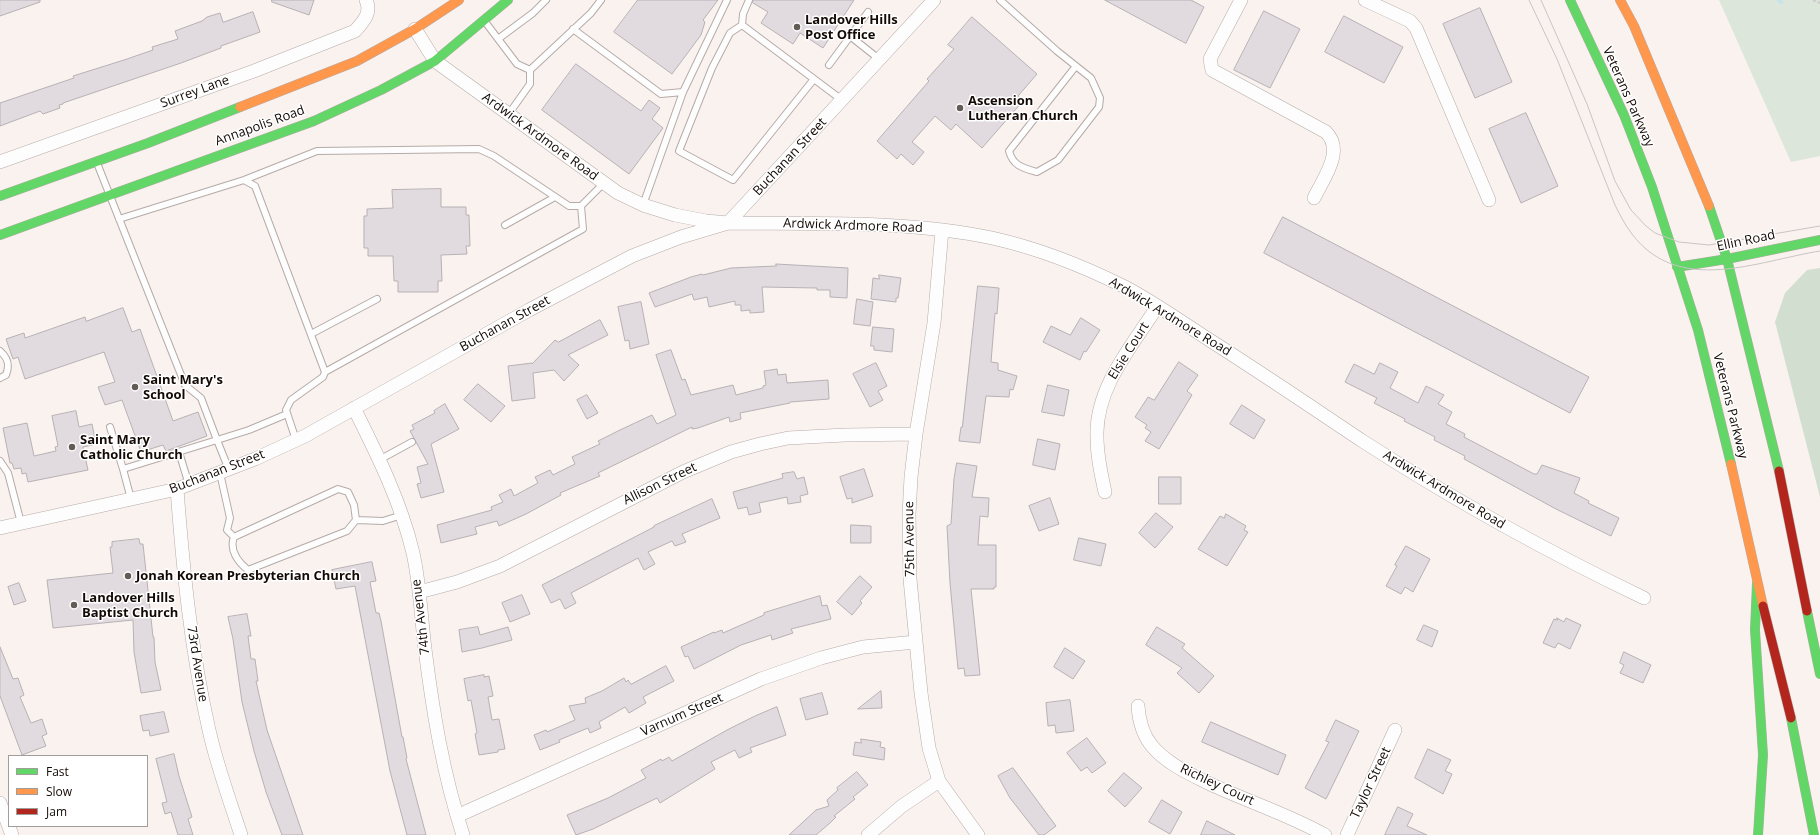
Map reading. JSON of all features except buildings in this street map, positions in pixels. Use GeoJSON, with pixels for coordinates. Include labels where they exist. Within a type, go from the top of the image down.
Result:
{"type":"FeatureCollection","features":[{"type":"Feature","properties":{"kind":"main road","name":"Annapolis Road"},"geometry":{"type":"LineString","coordinates":[[0,196],[148,143],[357,61],[415,29],[459,0]]}},
{"type":"Feature","properties":{"kind":"main road","name":"Annapolis Road"},"geometry":{"type":"LineString","coordinates":[[0,235],[314,121],[381,90],[435,61],[508,0]]}},
{"type":"Feature","properties":{"kind":"main road","name":"Veterans Parkway"},"geometry":{"type":"LineString","coordinates":[[1570,0],[1624,115],[1652,187],[1698,330],[1738,492],[1757,583],[1788,705],[1814,835]]}},
{"type":"Feature","properties":{"kind":"main road"},"geometry":{"type":"LineString","coordinates":[[1620,0],[1634,26],[1677,129],[1714,220],[1727,259],[1774,444],[1820,674]]}},
{"type":"Feature","properties":{"kind":"main road","name":"Ellin Road"},"geometry":{"type":"LineString","coordinates":[[1677,266],[1727,259],[1820,240]]}},
{"type":"Feature","properties":{"kind":"main road"},"geometry":{"type":"LineString","coordinates":[[1757,583],[1755,630],[1763,755],[1758,835]]}},
{"type":"Feature","properties":{"kind":"street","name":"Surrey Lane"},"geometry":{"type":"LineString","coordinates":[[0,162],[254,71],[355,31],[366,18],[369,5],[366,0]]}},
{"type":"Feature","properties":{"kind":"street","name":"Buchanan Street"},"geometry":{"type":"LineString","coordinates":[[0,528],[131,500],[183,487],[224,472],[296,440],[529,310],[632,256],[680,237],[728,223],[934,0]]}},
{"type":"Feature","properties":{"kind":"street"},"geometry":{"type":"LineString","coordinates":[[1241,0],[1210,59],[1212,70],[1326,132],[1332,138],[1335,150],[1332,160],[1314,198]]}},
{"type":"Feature","properties":{"kind":"street"},"geometry":{"type":"LineString","coordinates":[[1365,0],[1410,21],[1416,28],[1489,200]]}},
{"type":"Feature","properties":{"kind":"street","name":"Ardwick Ardmore Road"},"geometry":{"type":"LineString","coordinates":[[415,29],[435,61],[618,193],[643,206],[675,216],[728,223],[890,226],[942,230],[993,239],[1048,255],[1127,288],[1436,488],[1592,573],[1644,598]]}},
{"type":"Feature","properties":{"kind":"street","name":"75th Avenue"},"geometry":{"type":"LineString","coordinates":[[942,230],[934,323],[916,434],[911,477],[909,515],[910,579],[921,693],[929,748],[939,781],[978,835]]}},
{"type":"Feature","properties":{"kind":"street","name":"Elsie Court"},"geometry":{"type":"LineString","coordinates":[[1105,492],[1099,466],[1097,436],[1102,401],[1117,368],[1157,307]]}},
{"type":"Feature","properties":{"kind":"street","name":"74th Avenue"},"geometry":{"type":"LineString","coordinates":[[354,408],[379,460],[402,515],[413,554],[419,592],[432,707],[442,756],[463,835]]}},
{"type":"Feature","properties":{"kind":"street","name":"Allison Street"},"geometry":{"type":"LineString","coordinates":[[419,592],[457,582],[500,566],[683,472],[731,452],[788,438],[845,435],[916,434]]}},
{"type":"Feature","properties":{"kind":"street","name":"73rd Avenue"},"geometry":{"type":"LineString","coordinates":[[183,487],[183,566],[202,696],[209,731],[241,835]]}},
{"type":"Feature","properties":{"kind":"street","name":"Varnum Street"},"geometry":{"type":"LineString","coordinates":[[457,816],[761,679],[821,658],[863,647],[916,642]]}},
{"type":"Feature","properties":{"kind":"street","name":"Richley Court"},"geometry":{"type":"LineString","coordinates":[[1138,706],[1139,722],[1151,746],[1179,768],[1233,795],[1268,808],[1325,835]]}},
{"type":"Feature","properties":{"kind":"street","name":"Taylor Street"},"geometry":{"type":"LineString","coordinates":[[1346,835],[1395,730]]}},
{"type":"Feature","properties":{"kind":"street"},"geometry":{"type":"LineString","coordinates":[[868,835],[902,806],[939,781]]}},
{"type":"Feature","properties":{"kind":"street"},"geometry":{"type":"LineString","coordinates":[[0,803],[8,824]]}},
{"type":"Feature","properties":{"kind":"lane"},"geometry":{"type":"LineString","coordinates":[[498,39],[533,13],[546,0]]}},
{"type":"Feature","properties":{"kind":"lane"},"geometry":{"type":"LineString","coordinates":[[508,115],[530,84],[530,70],[591,13],[601,0]]}},
{"type":"Feature","properties":{"kind":"lane"},"geometry":{"type":"LineString","coordinates":[[643,206],[682,92],[728,0]]}},
{"type":"Feature","properties":{"kind":"lane"},"geometry":{"type":"LineString","coordinates":[[742,25],[742,14],[750,0]]}},
{"type":"Feature","properties":{"kind":"lane"},"geometry":{"type":"LineString","coordinates":[[1000,0],[1091,78],[1100,98],[1099,107],[1058,160],[1037,172],[1020,168],[1011,160],[1009,151],[1076,66]]}},
{"type":"Feature","properties":{"kind":"lane"},"geometry":{"type":"LineString","coordinates":[[829,64],[868,12]]}},
{"type":"Feature","properties":{"kind":"lane"},"geometry":{"type":"LineString","coordinates":[[484,20],[517,64],[530,70]]}},
{"type":"Feature","properties":{"kind":"lane"},"geometry":{"type":"LineString","coordinates":[[742,25],[730,33],[712,68],[679,151],[733,180],[814,79]]}},
{"type":"Feature","properties":{"kind":"lane"},"geometry":{"type":"LineString","coordinates":[[742,25],[842,100]]}},
{"type":"Feature","properties":{"kind":"lane"},"geometry":{"type":"LineString","coordinates":[[573,29],[661,94],[682,92]]}},
{"type":"Feature","properties":{"kind":"lane"},"geometry":{"type":"LineString","coordinates":[[850,36],[879,59]]}},
{"type":"Feature","properties":{"kind":"lane"},"geometry":{"type":"LineString","coordinates":[[119,219],[244,180],[317,151],[479,149],[494,156],[569,206],[581,206],[604,183]]}},
{"type":"Feature","properties":{"kind":"lane"},"geometry":{"type":"LineString","coordinates":[[97,161],[109,195],[185,385],[201,398],[217,440],[224,472],[230,518],[227,530],[234,537]]}},
{"type":"Feature","properties":{"kind":"lane"},"geometry":{"type":"LineString","coordinates":[[244,180],[256,186],[326,372]]}},
{"type":"Feature","properties":{"kind":"lane"},"geometry":{"type":"LineString","coordinates":[[505,225],[555,197]]}},
{"type":"Feature","properties":{"kind":"lane"},"geometry":{"type":"LineString","coordinates":[[296,440],[286,410],[291,400],[323,377],[326,372],[583,229],[581,206]]}},
{"type":"Feature","properties":{"kind":"lane"},"geometry":{"type":"LineString","coordinates":[[311,334],[377,299]]}},
{"type":"Feature","properties":{"kind":"lane"},"geometry":{"type":"LineString","coordinates":[[0,351],[6,356],[9,368],[6,375],[0,378]]}},
{"type":"Feature","properties":{"kind":"lane"},"geometry":{"type":"LineString","coordinates":[[123,469],[250,430],[287,414]]}},
{"type":"Feature","properties":{"kind":"lane"},"geometry":{"type":"LineString","coordinates":[[110,427],[131,500]]}},
{"type":"Feature","properties":{"kind":"lane"},"geometry":{"type":"LineString","coordinates":[[379,460],[412,442]]}},
{"type":"Feature","properties":{"kind":"lane"},"geometry":{"type":"LineString","coordinates":[[179,452],[183,487]]}},
{"type":"Feature","properties":{"kind":"lane"},"geometry":{"type":"LineString","coordinates":[[0,461],[8,473],[21,523]]}},
{"type":"Feature","properties":{"kind":"lane"},"geometry":{"type":"LineString","coordinates":[[338,488],[348,492],[354,505],[356,520],[347,531],[248,570],[238,562],[232,543],[234,537],[338,488]]}},
{"type":"Feature","properties":{"kind":"lane"},"geometry":{"type":"LineString","coordinates":[[356,520],[383,521],[402,515]]}},
{"type":"Feature","properties":{"kind":"path"},"geometry":{"type":"LineString","coordinates":[[1814,0],[1820,3]]}},
{"type":"Feature","properties":{"kind":"shaded area"},"geometry":{"type":"Polygon","coordinates":[[[1719,0],[1820,0],[1820,156],[1791,162],[1719,0]]]}},
{"type":"Feature","properties":{"kind":"green space"},"geometry":{"type":"Polygon","coordinates":[[[1820,268],[1820,497],[1775,322],[1785,293],[1807,270],[1820,268]]]}},
{"type":"Feature","properties":{"kind":"tram line"},"geometry":{"type":"LineString","coordinates":[[1529,0],[1557,59],[1615,205],[1632,234],[1651,253],[1672,264],[1696,269],[1720,270],[1820,251]]}},
{"type":"Feature","properties":{"kind":"tram line"},"geometry":{"type":"LineString","coordinates":[[1541,0],[1587,104],[1615,181],[1631,210],[1646,226],[1655,233],[1679,242],[1709,245],[1820,226]]}},
{"type":"Feature","properties":{"kind":"traffic: fast"},"geometry":{"type":"LineString","coordinates":[[0,235],[314,121],[381,90],[435,61],[508,0]]}},
{"type":"Feature","properties":{"kind":"traffic: fast"},"geometry":{"type":"LineString","coordinates":[[1570,0],[1624,115],[1652,187],[1698,330],[1731,464]]}},
{"type":"Feature","properties":{"kind":"traffic: fast"},"geometry":{"type":"LineString","coordinates":[[0,196],[148,143],[240,107]]}},
{"type":"Feature","properties":{"kind":"traffic: fast"},"geometry":{"type":"LineString","coordinates":[[1709,206],[1727,259],[1779,471]]}},
{"type":"Feature","properties":{"kind":"traffic: fast"},"geometry":{"type":"LineString","coordinates":[[1677,267],[1727,259],[1820,240]]}},
{"type":"Feature","properties":{"kind":"traffic: fast"},"geometry":{"type":"LineString","coordinates":[[1757,583],[1755,630],[1763,755],[1758,835]]}},
{"type":"Feature","properties":{"kind":"traffic: fast"},"geometry":{"type":"LineString","coordinates":[[1807,611],[1820,674]]}},
{"type":"Feature","properties":{"kind":"traffic: fast"},"geometry":{"type":"LineString","coordinates":[[1791,718],[1814,835]]}},
{"type":"Feature","properties":{"kind":"traffic: slow"},"geometry":{"type":"LineString","coordinates":[[240,107],[357,61],[415,29],[459,0]]}},
{"type":"Feature","properties":{"kind":"traffic: slow"},"geometry":{"type":"LineString","coordinates":[[1620,0],[1634,26],[1709,206]]}},
{"type":"Feature","properties":{"kind":"traffic: slow"},"geometry":{"type":"LineString","coordinates":[[1731,464],[1763,606]]}},
{"type":"Feature","properties":{"kind":"traffic: jam"},"geometry":{"type":"LineString","coordinates":[[1779,471],[1807,611]]}},
{"type":"Feature","properties":{"kind":"traffic: jam"},"geometry":{"type":"LineString","coordinates":[[1763,606],[1791,718]]}},
{"type":"Feature","properties":{"kind":"place","name":"Landover Hills Post Office"},"geometry":{"type":"Point","coordinates":[797,27]}},
{"type":"Feature","properties":{"kind":"place","name":"Ascension Lutheran Church"},"geometry":{"type":"Point","coordinates":[960,108]}},
{"type":"Feature","properties":{"kind":"place","name":"Saint Mary's School"},"geometry":{"type":"Point","coordinates":[135,387]}},
{"type":"Feature","properties":{"kind":"place","name":"Saint Mary Catholic Church"},"geometry":{"type":"Point","coordinates":[72,447]}},
{"type":"Feature","properties":{"kind":"place","name":"Jonah Korean Presbyterian Church"},"geometry":{"type":"Point","coordinates":[128,576]}},
{"type":"Feature","properties":{"kind":"place","name":"Landover Hills Baptist Church"},"geometry":{"type":"Point","coordinates":[74,605]}}]}
